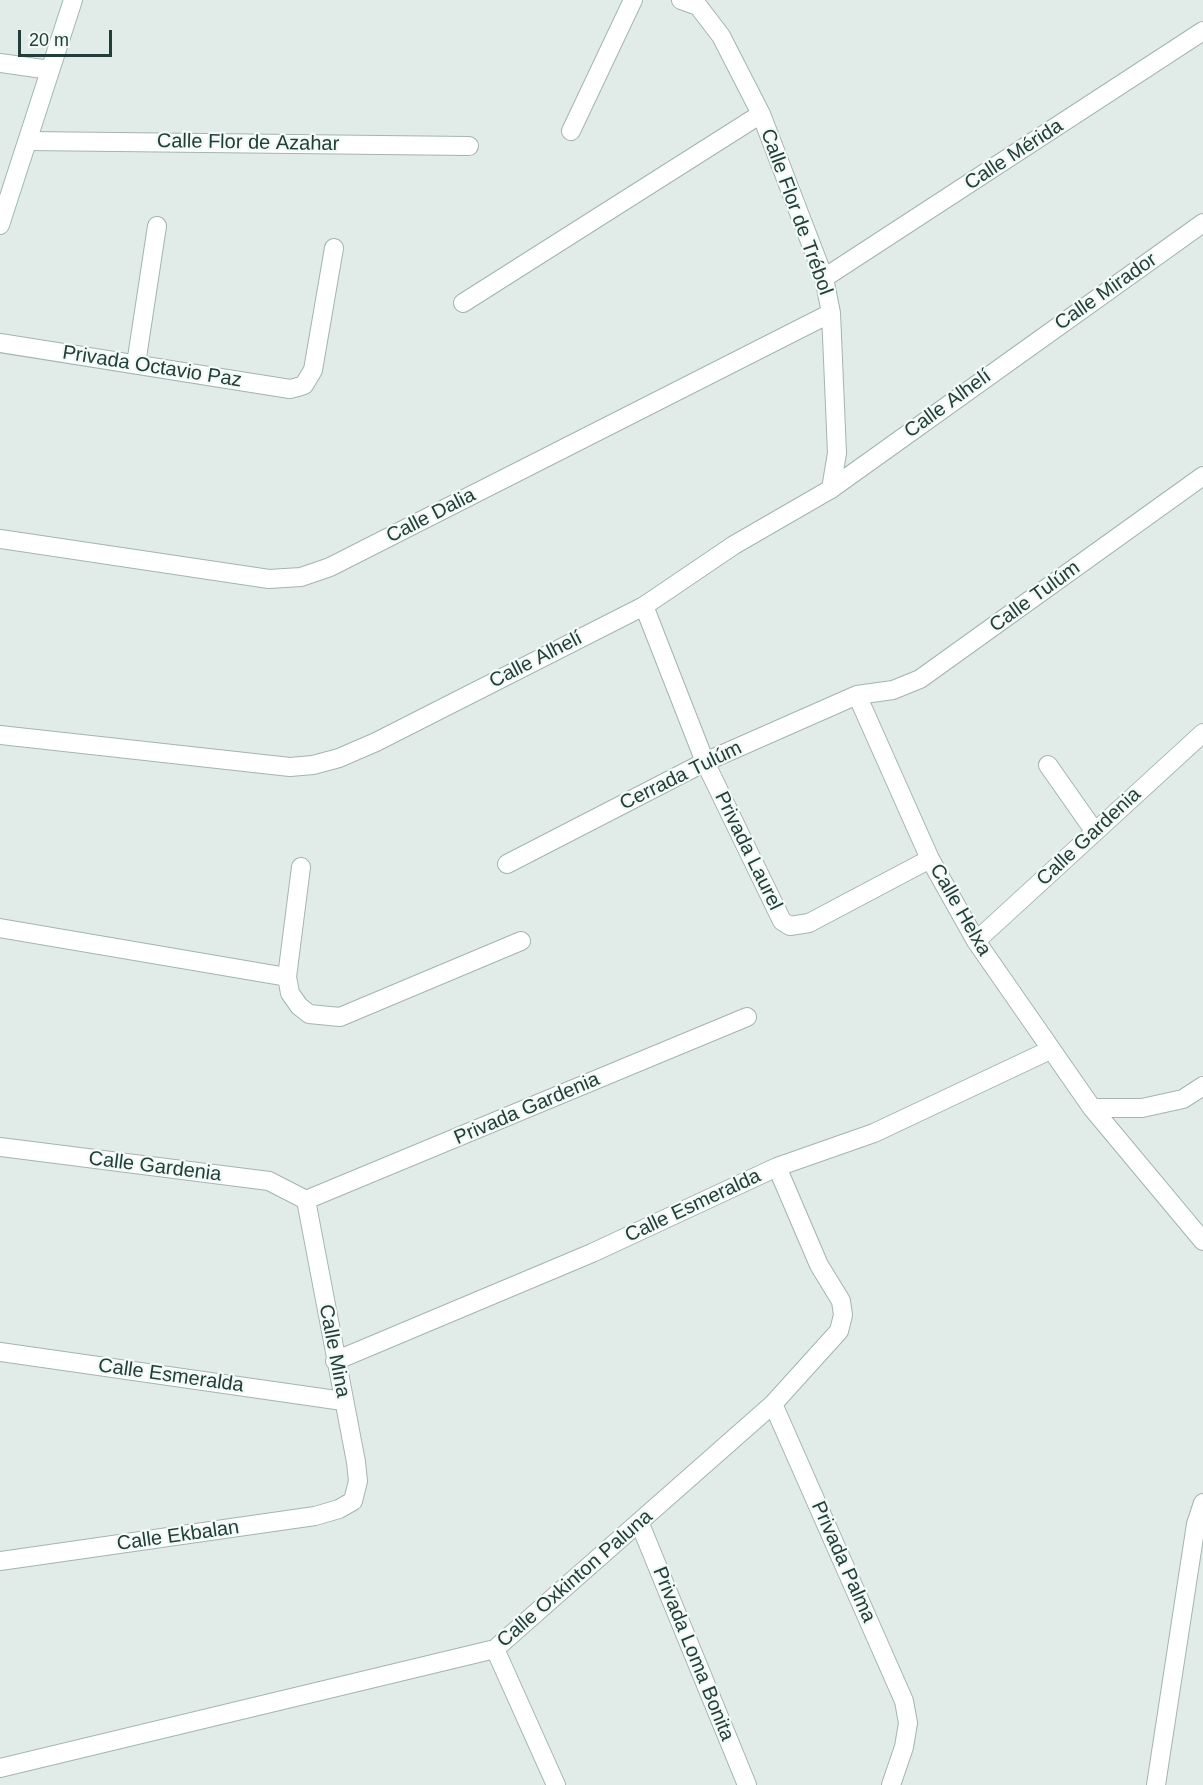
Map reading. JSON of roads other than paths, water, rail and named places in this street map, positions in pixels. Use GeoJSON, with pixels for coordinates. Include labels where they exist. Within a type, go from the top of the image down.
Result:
{"type":"FeatureCollection","features":[{"type":"Feature","properties":{"kind":"street"},"geometry":{"type":"LineString","coordinates":[[0,225],[73,0]]}},
{"type":"Feature","properties":{"kind":"street"},"geometry":{"type":"LineString","coordinates":[[571,131],[633,0]]}},
{"type":"Feature","properties":{"kind":"street","name":"Calle Flor de Trébol"},"geometry":{"type":"LineString","coordinates":[[681,0],[698,6],[721,36],[761,114],[824,278],[831,313],[837,453],[831,489]]}},
{"type":"Feature","properties":{"kind":"street","name":"Calle Mérida"},"geometry":{"type":"LineString","coordinates":[[824,278],[1203,31]]}},
{"type":"Feature","properties":{"kind":"street"},"geometry":{"type":"LineString","coordinates":[[0,63],[50,70]]}},
{"type":"Feature","properties":{"kind":"street"},"geometry":{"type":"LineString","coordinates":[[463,303],[761,114]]}},
{"type":"Feature","properties":{"kind":"street","name":"Calle Flor de Azahar"},"geometry":{"type":"LineString","coordinates":[[28,141],[469,146]]}},
{"type":"Feature","properties":{"kind":"street","name":"Calle Mirador"},"geometry":{"type":"LineString","coordinates":[[1009,360],[1203,223]]}},
{"type":"Feature","properties":{"kind":"street"},"geometry":{"type":"LineString","coordinates":[[136,364],[157,226]]}},
{"type":"Feature","properties":{"kind":"street","name":"Privada Octavio Paz"},"geometry":{"type":"LineString","coordinates":[[0,343],[290,389],[304,385],[313,370],[334,248]]}},
{"type":"Feature","properties":{"kind":"street","name":"Calle Dalia"},"geometry":{"type":"LineString","coordinates":[[0,539],[268,579],[301,577],[330,567],[831,313]]}},
{"type":"Feature","properties":{"kind":"street","name":"Calle Alhelí"},"geometry":{"type":"LineString","coordinates":[[0,735],[244,764],[290,767],[313,765],[339,758],[644,606],[734,545],[831,489],[1009,360]]}},
{"type":"Feature","properties":{"kind":"street","name":"Calle Tulúm"},"geometry":{"type":"LineString","coordinates":[[858,695],[893,690],[920,680],[1203,476]]}},
{"type":"Feature","properties":{"kind":"street","name":"Privada Laurel"},"geometry":{"type":"LineString","coordinates":[[644,606],[705,762],[776,913],[790,926],[809,923],[930,859]]}},
{"type":"Feature","properties":{"kind":"street","name":"Cerrada Tulúm"},"geometry":{"type":"LineString","coordinates":[[507,864],[705,762],[858,695]]}},
{"type":"Feature","properties":{"kind":"street","name":"Calle Helxa"},"geometry":{"type":"LineString","coordinates":[[858,695],[930,859],[976,941],[1092,1108],[1203,1241]]}},
{"type":"Feature","properties":{"kind":"street","name":"Calle Gardenia"},"geometry":{"type":"LineString","coordinates":[[976,941],[1203,733]]}},
{"type":"Feature","properties":{"kind":"street"},"geometry":{"type":"LineString","coordinates":[[1048,765],[1095,832]]}},
{"type":"Feature","properties":{"kind":"street"},"geometry":{"type":"LineString","coordinates":[[301,867],[287,977],[290,993],[299,1006],[309,1014],[340,1017],[521,941]]}},
{"type":"Feature","properties":{"kind":"street"},"geometry":{"type":"LineString","coordinates":[[0,928],[287,977]]}},
{"type":"Feature","properties":{"kind":"street","name":"Privada Gardenia"},"geometry":{"type":"LineString","coordinates":[[306,1200],[747,1017]]}},
{"type":"Feature","properties":{"kind":"street","name":"Calle Esmeralda"},"geometry":{"type":"LineString","coordinates":[[335,1361],[592,1253],[777,1167],[874,1133],[1050,1050]]}},
{"type":"Feature","properties":{"kind":"street"},"geometry":{"type":"LineString","coordinates":[[1092,1108],[1142,1108],[1183,1099],[1203,1086]]}},
{"type":"Feature","properties":{"kind":"street","name":"Calle Gardenia"},"geometry":{"type":"LineString","coordinates":[[0,1147],[269,1181],[306,1200]]}},
{"type":"Feature","properties":{"kind":"street","name":"Calle Oxkinton Paluna"},"geometry":{"type":"LineString","coordinates":[[0,1768],[495,1649],[640,1524],[773,1404],[839,1330],[843,1315],[841,1301],[819,1265],[777,1167]]}},
{"type":"Feature","properties":{"kind":"street","name":"Calle Mina"},"geometry":{"type":"LineString","coordinates":[[306,1200],[358,1481],[353,1501]]}},
{"type":"Feature","properties":{"kind":"street","name":"Calle Esmeralda"},"geometry":{"type":"LineString","coordinates":[[0,1352],[343,1401]]}},
{"type":"Feature","properties":{"kind":"street","name":"Privada Palma"},"geometry":{"type":"LineString","coordinates":[[773,1404],[904,1701],[908,1723],[904,1747],[891,1785]]}},
{"type":"Feature","properties":{"kind":"street","name":"Calle Ekbalan"},"geometry":{"type":"LineString","coordinates":[[0,1562],[315,1516],[339,1509],[353,1501]]}},
{"type":"Feature","properties":{"kind":"street"},"geometry":{"type":"LineString","coordinates":[[1156,1785],[1196,1524],[1203,1503]]}},
{"type":"Feature","properties":{"kind":"street","name":"Privada Loma Bonita"},"geometry":{"type":"LineString","coordinates":[[640,1524],[747,1785]]}},
{"type":"Feature","properties":{"kind":"street"},"geometry":{"type":"LineString","coordinates":[[495,1649],[556,1785]]}}]}
